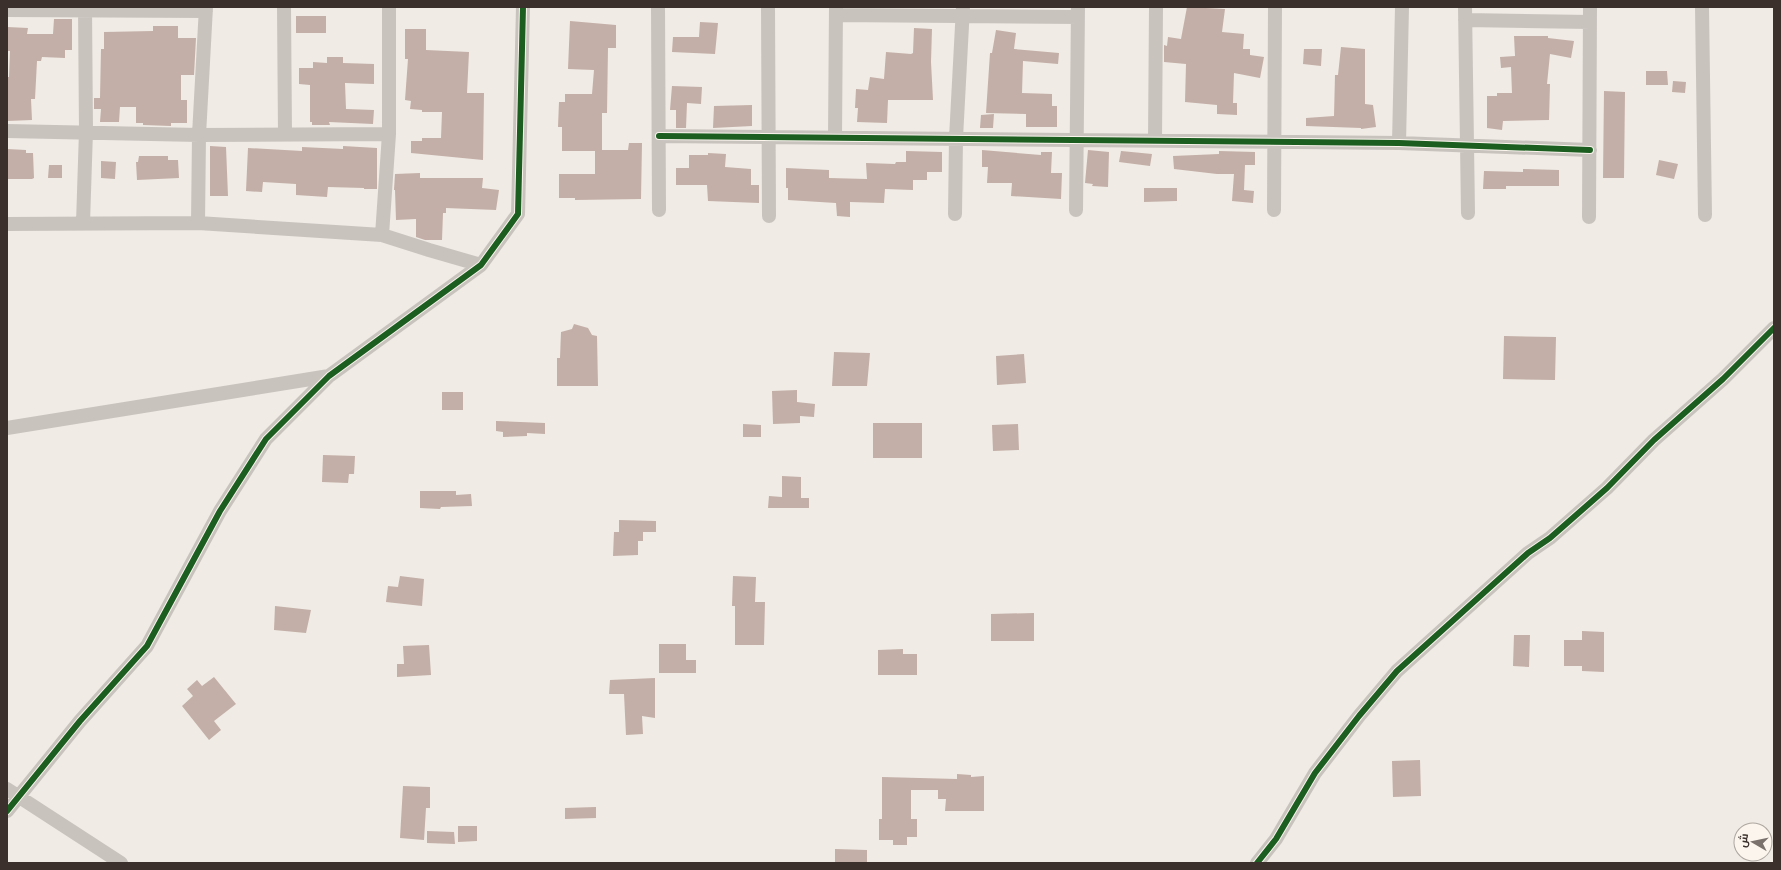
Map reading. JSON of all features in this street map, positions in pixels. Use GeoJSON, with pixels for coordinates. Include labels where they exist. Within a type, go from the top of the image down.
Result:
{"type":"FeatureCollection","features":[{"type":"Feature","properties":{"kind":"street"},"geometry":{"type":"LineString","coordinates":[[284,7],[285,134]]}},
{"type":"Feature","properties":{"kind":"street"},"geometry":{"type":"LineString","coordinates":[[382,234],[388,134],[388,7]]}},
{"type":"Feature","properties":{"kind":"street"},"geometry":{"type":"LineString","coordinates":[[7,811],[20,797],[80,721],[147,646],[220,511],[266,439],[329,376],[481,265],[518,214],[523,7]]}},
{"type":"Feature","properties":{"kind":"street"},"geometry":{"type":"LineString","coordinates":[[658,7],[659,210]]}},
{"type":"Feature","properties":{"kind":"street"},"geometry":{"type":"LineString","coordinates":[[768,7],[769,216]]}},
{"type":"Feature","properties":{"kind":"street"},"geometry":{"type":"LineString","coordinates":[[1155,140],[1156,7]]}},
{"type":"Feature","properties":{"kind":"street"},"geometry":{"type":"LineString","coordinates":[[1274,210],[1275,7]]}},
{"type":"Feature","properties":{"kind":"street"},"geometry":{"type":"LineString","coordinates":[[1399,143],[1402,7]]}},
{"type":"Feature","properties":{"kind":"street"},"geometry":{"type":"LineString","coordinates":[[1589,217],[1590,7]]}},
{"type":"Feature","properties":{"kind":"street"},"geometry":{"type":"LineString","coordinates":[[1702,7],[1704,215]]}},
{"type":"Feature","properties":{"kind":"street"},"geometry":{"type":"LineString","coordinates":[[83,223],[86,131],[85,8]]}},
{"type":"Feature","properties":{"kind":"street"},"geometry":{"type":"LineString","coordinates":[[7,10],[85,8],[206,9],[199,135],[198,223]]}},
{"type":"Feature","properties":{"kind":"street"},"geometry":{"type":"LineString","coordinates":[[834,137],[836,11],[1078,12],[1076,210]]}},
{"type":"Feature","properties":{"kind":"street"},"geometry":{"type":"LineString","coordinates":[[955,214],[956,138],[962,11]]}},
{"type":"Feature","properties":{"kind":"street"},"geometry":{"type":"LineString","coordinates":[[1468,213],[1465,13],[1590,22]]}},
{"type":"Feature","properties":{"kind":"street"},"geometry":{"type":"LineString","coordinates":[[7,131],[86,131],[199,135],[388,134]]}},
{"type":"Feature","properties":{"kind":"street"},"geometry":{"type":"LineString","coordinates":[[659,136],[1399,143],[1590,150]]}},
{"type":"Feature","properties":{"kind":"street"},"geometry":{"type":"LineString","coordinates":[[7,224],[198,223],[382,234],[429,250],[481,265]]}},
{"type":"Feature","properties":{"kind":"street"},"geometry":{"type":"LineString","coordinates":[[1258,863],[1276,838],[1315,773],[1359,716],[1397,671],[1528,553],[1550,538],[1607,488],[1654,440],[1723,379],[1774,328]]}},
{"type":"Feature","properties":{"kind":"street"},"geometry":{"type":"LineString","coordinates":[[7,428],[329,376]]}},
{"type":"Feature","properties":{"kind":"street"},"geometry":{"type":"LineString","coordinates":[[7,789],[121,863]]}},
{"type":"Feature","properties":{"kind":"building"},"geometry":{"type":"Polygon","coordinates":[[[1187,7],[1225,9],[1222,32],[1244,34],[1243,49],[1250,49],[1250,55],[1264,57],[1260,78],[1234,73],[1233,103],[1237,103],[1237,115],[1217,114],[1217,105],[1185,102],[1186,64],[1164,62],[1164,45],[1167,46],[1168,37],[1181,39],[1187,7]]]}},
{"type":"Feature","properties":{"kind":"building"},"geometry":{"type":"Polygon","coordinates":[[[296,16],[326,16],[326,33],[296,33],[296,16]]]}},
{"type":"Feature","properties":{"kind":"building"},"geometry":{"type":"Polygon","coordinates":[[[54,19],[72,19],[72,50],[65,50],[65,58],[42,57],[41,61],[37,61],[35,99],[31,99],[32,120],[7,121],[7,77],[9,77],[10,51],[7,51],[7,27],[28,28],[27,34],[53,34],[54,19]]]}},
{"type":"Feature","properties":{"kind":"building"},"geometry":{"type":"Polygon","coordinates":[[[570,21],[616,25],[616,48],[608,48],[607,113],[602,113],[602,150],[628,150],[629,143],[642,143],[641,199],[575,200],[575,198],[559,198],[559,174],[595,174],[595,151],[562,151],[562,127],[558,127],[559,102],[565,102],[565,94],[592,94],[594,70],[568,69],[570,21]]]}},
{"type":"Feature","properties":{"kind":"building"},"geometry":{"type":"Polygon","coordinates":[[[700,22],[718,23],[715,54],[672,52],[673,37],[699,37],[700,22]]]}},
{"type":"Feature","properties":{"kind":"building"},"geometry":{"type":"Polygon","coordinates":[[[153,26],[178,26],[178,38],[196,38],[194,75],[181,75],[181,100],[187,100],[187,123],[171,123],[171,126],[143,125],[143,123],[136,123],[136,107],[120,107],[119,122],[100,122],[101,109],[94,109],[94,98],[100,98],[101,49],[104,49],[104,32],[153,31],[153,26]]]}},
{"type":"Feature","properties":{"kind":"building"},"geometry":{"type":"Polygon","coordinates":[[[914,28],[932,29],[931,62],[933,100],[888,100],[887,123],[857,122],[858,108],[855,108],[856,89],[868,90],[870,77],[884,79],[886,52],[913,53],[914,28]]]}},
{"type":"Feature","properties":{"kind":"building"},"geometry":{"type":"Polygon","coordinates":[[[405,29],[426,29],[426,50],[469,52],[467,93],[484,93],[483,160],[411,153],[411,141],[422,141],[422,138],[441,138],[442,112],[422,112],[422,110],[410,109],[411,101],[405,100],[408,59],[405,59],[405,29]]]}},
{"type":"Feature","properties":{"kind":"building"},"geometry":{"type":"Polygon","coordinates":[[[996,30],[1016,33],[1014,49],[1059,53],[1058,64],[1023,61],[1022,93],[1052,94],[1052,106],[1057,106],[1057,127],[1026,127],[1026,114],[986,113],[990,53],[992,53],[996,30]]]}},
{"type":"Feature","properties":{"kind":"building"},"geometry":{"type":"Polygon","coordinates":[[[1514,36],[1548,36],[1548,38],[1574,41],[1571,58],[1550,54],[1547,84],[1550,84],[1549,120],[1503,121],[1502,130],[1487,128],[1487,96],[1497,96],[1497,93],[1512,93],[1511,67],[1501,68],[1500,57],[1515,56],[1514,36]]]}},
{"type":"Feature","properties":{"kind":"building"},"geometry":{"type":"Polygon","coordinates":[[[1341,47],[1365,49],[1365,104],[1373,105],[1376,127],[1361,129],[1306,126],[1306,118],[1334,116],[1335,75],[1338,75],[1341,47]]]}},
{"type":"Feature","properties":{"kind":"building"},"geometry":{"type":"Polygon","coordinates":[[[1304,49],[1322,49],[1321,66],[1303,64],[1304,49]]]}},
{"type":"Feature","properties":{"kind":"building"},"geometry":{"type":"Polygon","coordinates":[[[327,57],[343,57],[343,63],[374,64],[374,84],[345,83],[346,109],[374,110],[373,124],[329,122],[330,125],[312,125],[312,122],[310,122],[310,85],[299,84],[299,68],[313,68],[313,62],[327,63],[327,57]]]}},
{"type":"Feature","properties":{"kind":"building"},"geometry":{"type":"Polygon","coordinates":[[[1646,71],[1667,71],[1668,85],[1646,85],[1646,71]]]}},
{"type":"Feature","properties":{"kind":"building"},"geometry":{"type":"Polygon","coordinates":[[[1673,81],[1686,82],[1685,93],[1672,92],[1673,81]]]}},
{"type":"Feature","properties":{"kind":"building"},"geometry":{"type":"Polygon","coordinates":[[[672,86],[702,87],[701,104],[687,103],[686,128],[676,128],[676,110],[670,110],[672,86]]]}},
{"type":"Feature","properties":{"kind":"building"},"geometry":{"type":"Polygon","coordinates":[[[1604,91],[1625,92],[1624,178],[1603,178],[1604,91]]]}},
{"type":"Feature","properties":{"kind":"building"},"geometry":{"type":"Polygon","coordinates":[[[752,105],[752,126],[713,128],[714,106],[752,105]]]}},
{"type":"Feature","properties":{"kind":"building"},"geometry":{"type":"Polygon","coordinates":[[[994,114],[993,128],[980,128],[981,115],[994,114]]]}},
{"type":"Feature","properties":{"kind":"building"},"geometry":{"type":"Polygon","coordinates":[[[210,146],[226,147],[228,196],[210,196],[210,146]]]}},
{"type":"Feature","properties":{"kind":"building"},"geometry":{"type":"Polygon","coordinates":[[[343,146],[377,148],[377,189],[328,187],[327,197],[296,195],[296,184],[263,182],[262,192],[246,191],[248,148],[302,151],[302,147],[343,149],[343,146]]]}},
{"type":"Feature","properties":{"kind":"building"},"geometry":{"type":"Polygon","coordinates":[[[7,149],[26,150],[26,153],[33,153],[34,178],[7,179],[7,149]]]}},
{"type":"Feature","properties":{"kind":"building"},"geometry":{"type":"Polygon","coordinates":[[[982,150],[1041,155],[1041,152],[1052,152],[1051,173],[1062,173],[1061,199],[1011,196],[1012,183],[987,183],[988,167],[982,167],[982,150]]]}},
{"type":"Feature","properties":{"kind":"building"},"geometry":{"type":"Polygon","coordinates":[[[1088,150],[1109,152],[1108,187],[1092,186],[1093,184],[1085,183],[1088,150]]]}},
{"type":"Feature","properties":{"kind":"building"},"geometry":{"type":"Polygon","coordinates":[[[906,151],[942,152],[942,172],[927,172],[927,180],[913,180],[913,190],[885,189],[884,203],[850,202],[850,217],[837,216],[836,203],[788,200],[788,188],[786,188],[786,168],[829,170],[829,178],[867,179],[866,163],[895,164],[896,162],[906,162],[906,151]]]}},
{"type":"Feature","properties":{"kind":"building"},"geometry":{"type":"Polygon","coordinates":[[[1121,151],[1152,154],[1150,166],[1119,162],[1121,151]]]}},
{"type":"Feature","properties":{"kind":"building"},"geometry":{"type":"Polygon","coordinates":[[[1219,151],[1255,152],[1255,165],[1245,165],[1244,190],[1254,191],[1253,203],[1232,201],[1234,174],[1217,174],[1174,169],[1173,156],[1219,154],[1219,151]]]}},
{"type":"Feature","properties":{"kind":"building"},"geometry":{"type":"Polygon","coordinates":[[[708,153],[726,154],[725,167],[751,169],[751,185],[759,185],[759,203],[708,201],[707,185],[676,185],[676,168],[689,168],[689,155],[708,155],[708,153]]]}},
{"type":"Feature","properties":{"kind":"building"},"geometry":{"type":"Polygon","coordinates":[[[139,156],[168,156],[168,160],[178,160],[179,178],[137,180],[136,162],[138,162],[139,156]]]}},
{"type":"Feature","properties":{"kind":"building"},"geometry":{"type":"Polygon","coordinates":[[[1659,160],[1678,164],[1674,179],[1656,175],[1659,160]]]}},
{"type":"Feature","properties":{"kind":"building"},"geometry":{"type":"Polygon","coordinates":[[[101,161],[116,162],[115,179],[101,178],[101,161]]]}},
{"type":"Feature","properties":{"kind":"building"},"geometry":{"type":"Polygon","coordinates":[[[49,165],[62,165],[62,178],[48,178],[49,165]]]}},
{"type":"Feature","properties":{"kind":"building"},"geometry":{"type":"Polygon","coordinates":[[[1523,169],[1559,170],[1559,186],[1506,186],[1506,189],[1483,189],[1484,171],[1523,172],[1523,169]]]}},
{"type":"Feature","properties":{"kind":"building"},"geometry":{"type":"Polygon","coordinates":[[[420,173],[420,178],[483,178],[482,188],[499,190],[496,210],[446,208],[446,213],[443,213],[442,240],[425,240],[416,237],[416,219],[396,220],[394,190],[395,174],[420,173]]]}},
{"type":"Feature","properties":{"kind":"building"},"geometry":{"type":"Polygon","coordinates":[[[1144,188],[1177,188],[1177,201],[1144,202],[1144,188]]]}},
{"type":"Feature","properties":{"kind":"building"},"geometry":{"type":"Polygon","coordinates":[[[574,324],[588,328],[592,335],[597,336],[598,386],[557,386],[557,358],[560,358],[561,332],[572,329],[574,324]]]}},
{"type":"Feature","properties":{"kind":"building"},"geometry":{"type":"Polygon","coordinates":[[[1504,336],[1556,337],[1555,380],[1503,379],[1504,336]]]}},
{"type":"Feature","properties":{"kind":"building"},"geometry":{"type":"Polygon","coordinates":[[[834,352],[870,353],[867,386],[832,386],[834,352]]]}},
{"type":"Feature","properties":{"kind":"building"},"geometry":{"type":"Polygon","coordinates":[[[1024,354],[1026,383],[997,385],[996,356],[1024,354]]]}},
{"type":"Feature","properties":{"kind":"building"},"geometry":{"type":"Polygon","coordinates":[[[797,390],[797,402],[815,404],[814,417],[800,416],[800,423],[773,424],[772,391],[797,390]]]}},
{"type":"Feature","properties":{"kind":"building"},"geometry":{"type":"Polygon","coordinates":[[[442,392],[463,392],[463,410],[442,410],[442,392]]]}},
{"type":"Feature","properties":{"kind":"building"},"geometry":{"type":"Polygon","coordinates":[[[496,421],[545,423],[545,434],[527,433],[527,436],[503,437],[503,432],[496,431],[496,421]]]}},
{"type":"Feature","properties":{"kind":"building"},"geometry":{"type":"Polygon","coordinates":[[[873,423],[922,423],[922,458],[873,458],[873,423]]]}},
{"type":"Feature","properties":{"kind":"building"},"geometry":{"type":"Polygon","coordinates":[[[743,424],[761,425],[761,437],[743,437],[743,424]]]}},
{"type":"Feature","properties":{"kind":"building"},"geometry":{"type":"Polygon","coordinates":[[[1018,424],[1019,450],[993,451],[992,425],[1018,424]]]}},
{"type":"Feature","properties":{"kind":"building"},"geometry":{"type":"Polygon","coordinates":[[[323,455],[355,456],[354,474],[349,474],[348,483],[322,482],[323,455]]]}},
{"type":"Feature","properties":{"kind":"building"},"geometry":{"type":"Polygon","coordinates":[[[782,476],[801,477],[801,498],[809,498],[809,508],[768,508],[769,496],[782,497],[782,476]]]}},
{"type":"Feature","properties":{"kind":"building"},"geometry":{"type":"Polygon","coordinates":[[[420,491],[456,491],[456,495],[471,494],[472,506],[441,507],[440,509],[420,508],[420,491]]]}},
{"type":"Feature","properties":{"kind":"building"},"geometry":{"type":"Polygon","coordinates":[[[619,520],[656,521],[656,532],[643,532],[643,541],[638,541],[638,555],[613,556],[614,532],[619,532],[619,520]]]}},
{"type":"Feature","properties":{"kind":"building"},"geometry":{"type":"Polygon","coordinates":[[[400,576],[424,579],[422,606],[386,602],[388,586],[398,587],[400,576]]]}},
{"type":"Feature","properties":{"kind":"building"},"geometry":{"type":"Polygon","coordinates":[[[733,576],[756,577],[755,602],[765,602],[764,645],[735,645],[735,606],[732,606],[733,576]]]}},
{"type":"Feature","properties":{"kind":"building"},"geometry":{"type":"Polygon","coordinates":[[[275,606],[311,610],[306,633],[274,630],[275,606]]]}},
{"type":"Feature","properties":{"kind":"building"},"geometry":{"type":"Polygon","coordinates":[[[1034,613],[1034,641],[991,641],[991,614],[1034,613]]]}},
{"type":"Feature","properties":{"kind":"building"},"geometry":{"type":"Polygon","coordinates":[[[1582,631],[1604,632],[1604,672],[1582,671],[1582,666],[1564,666],[1564,640],[1582,640],[1582,631]]]}},
{"type":"Feature","properties":{"kind":"building"},"geometry":{"type":"Polygon","coordinates":[[[1514,635],[1530,635],[1529,667],[1513,666],[1514,635]]]}},
{"type":"Feature","properties":{"kind":"building"},"geometry":{"type":"Polygon","coordinates":[[[659,644],[686,644],[686,660],[696,660],[696,673],[659,673],[659,644]]]}},
{"type":"Feature","properties":{"kind":"building"},"geometry":{"type":"Polygon","coordinates":[[[429,645],[431,675],[397,677],[397,664],[404,664],[403,646],[429,645]]]}},
{"type":"Feature","properties":{"kind":"building"},"geometry":{"type":"Polygon","coordinates":[[[903,649],[903,654],[917,654],[917,675],[878,675],[878,650],[903,649]]]}},
{"type":"Feature","properties":{"kind":"building"},"geometry":{"type":"Polygon","coordinates":[[[214,677],[236,704],[214,721],[221,730],[209,740],[182,706],[193,696],[187,689],[197,680],[202,686],[214,677]]]}},
{"type":"Feature","properties":{"kind":"building"},"geometry":{"type":"Polygon","coordinates":[[[655,678],[655,718],[642,716],[643,734],[626,735],[624,694],[609,694],[610,680],[655,678]]]}},
{"type":"Feature","properties":{"kind":"building"},"geometry":{"type":"Polygon","coordinates":[[[1420,760],[1421,796],[1393,797],[1392,761],[1420,760]]]}},
{"type":"Feature","properties":{"kind":"building"},"geometry":{"type":"Polygon","coordinates":[[[957,774],[971,775],[971,777],[984,776],[984,811],[945,811],[946,799],[938,799],[938,790],[911,790],[911,819],[917,819],[917,837],[907,837],[907,845],[893,845],[893,840],[879,840],[879,819],[882,819],[882,777],[957,779],[957,774]]]}},
{"type":"Feature","properties":{"kind":"building"},"geometry":{"type":"Polygon","coordinates":[[[403,786],[430,787],[430,808],[426,808],[424,840],[400,838],[403,786]]]}},
{"type":"Feature","properties":{"kind":"building"},"geometry":{"type":"Polygon","coordinates":[[[596,807],[596,818],[565,819],[565,808],[596,807]]]}},
{"type":"Feature","properties":{"kind":"building"},"geometry":{"type":"Polygon","coordinates":[[[458,826],[477,826],[477,841],[458,842],[458,826]]]}},
{"type":"Feature","properties":{"kind":"building"},"geometry":{"type":"Polygon","coordinates":[[[427,831],[454,832],[455,844],[427,843],[427,831]]]}},
{"type":"Feature","properties":{"kind":"building"},"geometry":{"type":"Polygon","coordinates":[[[835,849],[867,850],[867,863],[835,863],[835,849]]]}},
{"type":"Feature","properties":{"kind":"cycle path"},"geometry":{"type":"LineString","coordinates":[[7,811],[80,721],[147,646],[220,511],[266,439],[329,376],[481,265],[518,214],[523,7]]}},
{"type":"Feature","properties":{"kind":"cycle path"},"geometry":{"type":"LineString","coordinates":[[659,136],[1399,143],[1590,150]]}},
{"type":"Feature","properties":{"kind":"cycle path"},"geometry":{"type":"LineString","coordinates":[[1257,863],[1276,839],[1315,773],[1359,716],[1397,671],[1528,553],[1550,538],[1607,488],[1654,440],[1723,379],[1774,328]]}}]}
